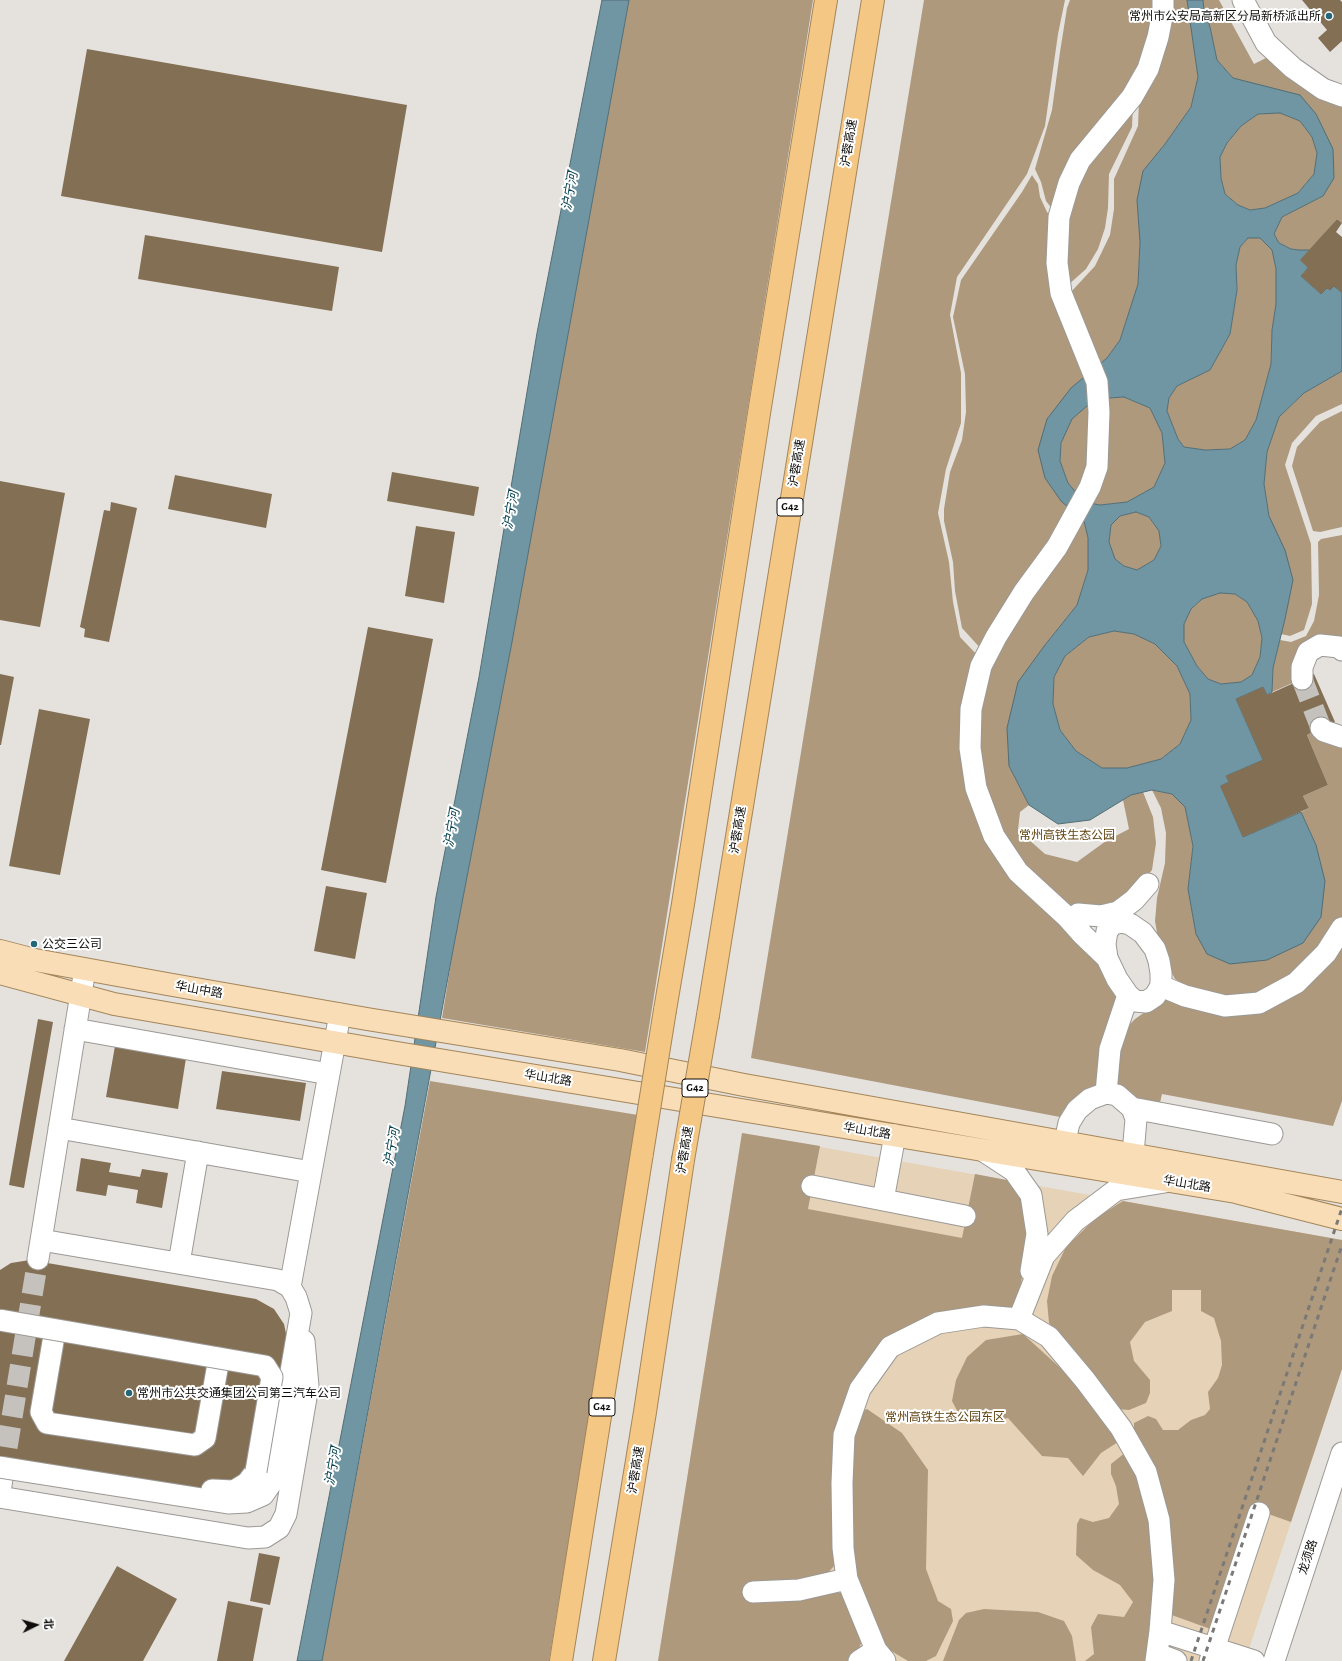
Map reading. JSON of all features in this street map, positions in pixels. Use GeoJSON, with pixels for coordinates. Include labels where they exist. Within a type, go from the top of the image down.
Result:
{"type":"FeatureCollection","features":[{"type":"Feature","properties":{"kind":"highway","name":"G42"},"geometry":{"type":"LineString","coordinates":[[561,1661],[664,1010],[683,904],[759,415],[826,0]]}},
{"type":"Feature","properties":{"kind":"highway","name":"沪蓉高速"},"geometry":{"type":"LineString","coordinates":[[604,1661],[645,1412],[683,1160],[708,1015],[872,0]]}},
{"type":"Feature","properties":{"kind":"main road","name":"华山中路"},"geometry":{"type":"LineString","coordinates":[[0,951],[35,960],[399,1024]]}},
{"type":"Feature","properties":{"kind":"main road"},"geometry":{"type":"LineString","coordinates":[[0,973],[114,1004],[335,1042]]}},
{"type":"Feature","properties":{"kind":"main road","name":"华山北路"},"geometry":{"type":"LineString","coordinates":[[399,1024],[620,1060],[744,1085],[1065,1141],[1342,1192]]}},
{"type":"Feature","properties":{"kind":"main road","name":"华山北路"},"geometry":{"type":"LineString","coordinates":[[335,1042],[1236,1192],[1342,1219]]}},
{"type":"Feature","properties":{"kind":"street"},"geometry":{"type":"LineString","coordinates":[[1107,958],[1083,936],[1055,905],[1018,872],[994,836],[976,788],[970,748],[971,709],[981,666],[996,637],[1024,592],[1057,547],[1090,487],[1097,467],[1099,412],[1097,382],[1061,293],[1057,264],[1059,217],[1069,183],[1080,160],[1132,97],[1148,69],[1158,37],[1163,12],[1163,0]]}},
{"type":"Feature","properties":{"kind":"street"},"geometry":{"type":"LineString","coordinates":[[1243,0],[1266,42],[1293,68],[1323,89],[1342,96]]}},
{"type":"Feature","properties":{"kind":"street"},"geometry":{"type":"LineString","coordinates":[[1302,679],[1302,667],[1308,652],[1320,645],[1339,648],[1342,650]]}},
{"type":"Feature","properties":{"kind":"street"},"geometry":{"type":"LineString","coordinates":[[1321,728],[1324,731],[1342,737]]}},
{"type":"Feature","properties":{"kind":"street"},"geometry":{"type":"LineString","coordinates":[[1055,905],[1084,916],[1114,922],[1130,924],[1143,933],[1155,949],[1161,973],[1161,986],[1155,996],[1146,1002],[1136,1001],[1128,995],[1117,979],[1107,958],[1105,944],[1114,922],[1148,884],[1143,910],[1143,933]]}},
{"type":"Feature","properties":{"kind":"street"},"geometry":{"type":"LineString","coordinates":[[1161,986],[1185,996],[1225,1006],[1259,1003],[1296,984],[1326,953],[1342,928]]}},
{"type":"Feature","properties":{"kind":"street"},"geometry":{"type":"LineString","coordinates":[[1,1484],[248,1538],[265,1537],[279,1528],[286,1514],[308,1386],[301,1313],[296,1297],[290,1287],[278,1280],[179,1263],[39,1249],[85,969]]}},
{"type":"Feature","properties":{"kind":"street"},"geometry":{"type":"LineString","coordinates":[[1106,1093],[1110,1049],[1128,995]]}},
{"type":"Feature","properties":{"kind":"street"},"geometry":{"type":"LineString","coordinates":[[290,1287],[340,1014]]}},
{"type":"Feature","properties":{"kind":"street"},"geometry":{"type":"LineString","coordinates":[[75,1030],[329,1074]]}},
{"type":"Feature","properties":{"kind":"street"},"geometry":{"type":"LineString","coordinates":[[1065,1141],[1069,1123],[1077,1110],[1090,1099],[1106,1093],[1117,1095],[1132,1108],[1136,1119],[1133,1154]]}},
{"type":"Feature","properties":{"kind":"street"},"geometry":{"type":"LineString","coordinates":[[1132,1108],[1272,1134]]}},
{"type":"Feature","properties":{"kind":"street"},"geometry":{"type":"LineString","coordinates":[[59,1128],[311,1172]]}},
{"type":"Feature","properties":{"kind":"street"},"geometry":{"type":"LineString","coordinates":[[883,1200],[895,1135]]}},
{"type":"Feature","properties":{"kind":"street"},"geometry":{"type":"LineString","coordinates":[[982,1150],[1014,1171],[1031,1195],[1037,1234],[1033,1261],[1019,1319]]}},
{"type":"Feature","properties":{"kind":"street"},"geometry":{"type":"LineString","coordinates":[[179,1263],[198,1152]]}},
{"type":"Feature","properties":{"kind":"street"},"geometry":{"type":"LineString","coordinates":[[1019,1319],[1044,1256],[1075,1221],[1116,1190],[1170,1181]]}},
{"type":"Feature","properties":{"kind":"street"},"geometry":{"type":"LineString","coordinates":[[812,1186],[965,1216]]}},
{"type":"Feature","properties":{"kind":"street"},"geometry":{"type":"LineString","coordinates":[[123,1477],[228,1503],[247,1502],[264,1495],[272,1482],[301,1313]]}},
{"type":"Feature","properties":{"kind":"street"},"geometry":{"type":"LineString","coordinates":[[859,1661],[881,1655],[847,1579],[843,1548],[842,1483],[844,1434],[860,1389],[890,1347],[938,1323],[984,1316],[1019,1319],[1049,1337],[1080,1374],[1121,1428],[1146,1472],[1159,1520],[1164,1580],[1160,1631],[1163,1659]]}},
{"type":"Feature","properties":{"kind":"street"},"geometry":{"type":"LineString","coordinates":[[0,1320],[264,1366],[272,1377],[256,1471],[247,1484],[234,1491],[220,1491],[123,1477],[1,1484]]}},
{"type":"Feature","properties":{"kind":"street"},"geometry":{"type":"LineString","coordinates":[[55,1330],[41,1412],[47,1423],[195,1445],[206,1438],[219,1358]]}},
{"type":"Feature","properties":{"kind":"street","name":"龙须路"},"geometry":{"type":"LineString","coordinates":[[1274,1661],[1342,1453]]}},
{"type":"Feature","properties":{"kind":"street"},"geometry":{"type":"LineString","coordinates":[[1212,1655],[1259,1513]]}},
{"type":"Feature","properties":{"kind":"street"},"geometry":{"type":"LineString","coordinates":[[753,1592],[799,1590],[847,1579]]}},
{"type":"Feature","properties":{"kind":"street"},"geometry":{"type":"LineString","coordinates":[[1160,1631],[1212,1655],[1254,1661]]}},
{"type":"Feature","properties":{"kind":"green space","name":"常州高铁生态公园东区"},"geometry":{"type":"Polygon","coordinates":[[[742,1133],[1342,1240],[1342,1369],[1245,1661],[658,1661],[742,1133]]]}},
{"type":"Feature","properties":{"kind":"shaded area"},"geometry":{"type":"Polygon","coordinates":[[[629,0],[813,0],[645,1052],[442,1018],[453,950],[512,642],[629,0]]]}},
{"type":"Feature","properties":{"kind":"shaded area"},"geometry":{"type":"Polygon","coordinates":[[[924,0],[1065,0],[1058,34],[1045,126],[1027,174],[957,277],[950,315],[961,373],[961,423],[946,469],[938,513],[949,562],[953,602],[960,637],[980,658],[980,816],[1088,949],[1113,984],[1117,1005],[1100,1081],[1090,1091],[1073,1101],[1063,1111],[1060,1117],[751,1058],[924,0]]]}},
{"type":"Feature","properties":{"kind":"shaded area"},"geometry":{"type":"Polygon","coordinates":[[[1070,0],[1158,0],[1149,49],[1056,214],[1046,201],[1041,182],[1035,169],[1052,110],[1067,8],[1070,0]]]}},
{"type":"Feature","properties":{"kind":"shaded area"},"geometry":{"type":"Polygon","coordinates":[[[1172,0],[1187,0],[1198,77],[1191,107],[1143,172],[1138,284],[1120,340],[1107,358],[1099,365],[1070,293],[1095,266],[1110,235],[1114,209],[1114,179],[1138,126],[1139,99],[1172,0]]]}},
{"type":"Feature","properties":{"kind":"shaded area"},"geometry":{"type":"Polygon","coordinates":[[[1203,0],[1219,0],[1254,64],[1270,56],[1342,102],[1342,223],[1337,219],[1310,250],[1291,249],[1279,243],[1274,234],[1282,217],[1323,196],[1316,114],[1233,78],[1217,60],[1210,27],[1204,10],[1203,0]]]}},
{"type":"Feature","properties":{"kind":"shaded area"},"geometry":{"type":"Polygon","coordinates":[[[1133,104],[1132,127],[1109,174],[1108,208],[1105,228],[1098,249],[1086,269],[1067,286],[1064,239],[1084,164],[1133,104]]]}},
{"type":"Feature","properties":{"kind":"shaded area"},"geometry":{"type":"Polygon","coordinates":[[[1280,113],[1300,121],[1312,137],[1317,153],[1314,174],[1298,193],[1265,208],[1250,210],[1238,205],[1225,194],[1221,178],[1220,157],[1227,143],[1241,126],[1258,114],[1280,113]]]}},
{"type":"Feature","properties":{"kind":"shaded area"},"geometry":{"type":"Polygon","coordinates":[[[1032,175],[1038,184],[1040,197],[1047,212],[1055,221],[1088,374],[1047,419],[1071,511],[983,651],[962,628],[955,591],[953,562],[944,521],[944,509],[950,472],[962,440],[966,412],[965,374],[953,317],[961,280],[1022,192],[1032,175]]]}},
{"type":"Feature","properties":{"kind":"shaded area"},"geometry":{"type":"Polygon","coordinates":[[[1248,238],[1260,238],[1272,250],[1276,269],[1276,304],[1272,330],[1271,364],[1256,420],[1245,440],[1230,449],[1205,450],[1184,447],[1178,439],[1167,411],[1169,398],[1177,386],[1210,370],[1230,334],[1237,290],[1236,265],[1240,247],[1248,238]]]}},
{"type":"Feature","properties":{"kind":"shaded area"},"geometry":{"type":"Polygon","coordinates":[[[1342,371],[1342,404],[1316,416],[1292,443],[1285,465],[1311,544],[1312,604],[1304,630],[1290,636],[1281,634],[1285,619],[1264,484],[1267,452],[1279,417],[1304,393],[1342,371]]]}},
{"type":"Feature","properties":{"kind":"shaded area"},"geometry":{"type":"Polygon","coordinates":[[[1124,397],[1150,408],[1162,433],[1165,463],[1154,487],[1127,502],[1100,505],[1084,502],[1068,483],[1060,461],[1061,443],[1071,419],[1095,399],[1124,397]]]}},
{"type":"Feature","properties":{"kind":"shaded area"},"geometry":{"type":"Polygon","coordinates":[[[1342,411],[1342,527],[1320,532],[1313,531],[1292,466],[1297,447],[1320,422],[1342,411]]]}},
{"type":"Feature","properties":{"kind":"shaded area"},"geometry":{"type":"Polygon","coordinates":[[[1136,512],[1149,517],[1159,531],[1161,546],[1154,560],[1137,570],[1124,566],[1114,559],[1109,542],[1111,525],[1120,516],[1136,512]]]}},
{"type":"Feature","properties":{"kind":"shaded area"},"geometry":{"type":"Polygon","coordinates":[[[1079,517],[1084,521],[1088,538],[1088,570],[1077,605],[1045,645],[1009,766],[1029,805],[1020,812],[1018,830],[1045,854],[1077,862],[1106,841],[1129,829],[1123,800],[1131,795],[1143,792],[1153,817],[1156,843],[1152,870],[1136,890],[1114,906],[1089,911],[1062,903],[1020,869],[980,785],[975,732],[990,658],[1079,517]]]}},
{"type":"Feature","properties":{"kind":"shaded area"},"geometry":{"type":"Polygon","coordinates":[[[1342,535],[1342,641],[1321,640],[1297,681],[1272,692],[1273,668],[1280,640],[1291,642],[1306,636],[1314,621],[1319,595],[1318,542],[1321,539],[1342,535]]]}},
{"type":"Feature","properties":{"kind":"shaded area"},"geometry":{"type":"Polygon","coordinates":[[[1220,593],[1235,594],[1247,602],[1258,621],[1262,638],[1260,657],[1252,675],[1241,682],[1221,684],[1208,679],[1197,666],[1184,642],[1184,624],[1191,609],[1202,599],[1220,593]]]}},
{"type":"Feature","properties":{"kind":"shaded area"},"geometry":{"type":"Polygon","coordinates":[[[1114,631],[1134,634],[1155,644],[1177,666],[1190,694],[1191,720],[1180,744],[1161,759],[1127,768],[1102,768],[1076,751],[1060,730],[1053,704],[1054,677],[1065,656],[1089,637],[1114,631]]]}},
{"type":"Feature","properties":{"kind":"shaded area"},"geometry":{"type":"Polygon","coordinates":[[[1316,731],[1342,743],[1342,918],[1289,980],[1257,997],[1222,998],[1191,989],[1175,979],[1160,950],[1155,921],[1157,898],[1165,863],[1166,833],[1161,808],[1152,790],[1172,794],[1185,807],[1193,846],[1188,889],[1196,934],[1316,845],[1301,812],[1309,808],[1303,796],[1328,785],[1307,735],[1316,731]]]}},
{"type":"Feature","properties":{"kind":"shaded area"},"geometry":{"type":"Polygon","coordinates":[[[1342,945],[1342,1101],[1333,1126],[1162,1094],[1159,1107],[1139,1103],[1114,1082],[1119,1051],[1126,1028],[1157,1001],[1170,996],[1191,1005],[1299,991],[1323,972],[1342,945]]]}},
{"type":"Feature","properties":{"kind":"shaded area"},"geometry":{"type":"Polygon","coordinates":[[[430,1081],[638,1115],[549,1661],[322,1661],[430,1081]]]}},
{"type":"Feature","properties":{"kind":"shaded area"},"geometry":{"type":"Polygon","coordinates":[[[742,1133],[820,1146],[808,1209],[962,1238],[975,1174],[1012,1181],[1026,1202],[1030,1231],[1018,1300],[1011,1310],[932,1316],[853,1385],[839,1539],[834,1566],[824,1577],[834,1592],[846,1593],[863,1638],[858,1651],[848,1661],[658,1661],[742,1133]]]}},
{"type":"Feature","properties":{"kind":"shaded area"},"geometry":{"type":"Polygon","coordinates":[[[1123,1201],[1342,1240],[1342,1369],[1291,1522],[1257,1510],[1216,1631],[1169,1614],[1134,1430],[1134,1423],[1148,1416],[1156,1419],[1163,1430],[1178,1430],[1191,1420],[1205,1415],[1210,1409],[1208,1392],[1218,1378],[1222,1365],[1221,1341],[1214,1318],[1201,1311],[1201,1290],[1172,1290],[1172,1311],[1145,1322],[1130,1342],[1134,1361],[1150,1380],[1150,1393],[1146,1403],[1129,1410],[1117,1409],[1049,1323],[1047,1301],[1052,1276],[1066,1247],[1096,1218],[1123,1201]]]}},
{"type":"Feature","properties":{"kind":"shaded area"},"geometry":{"type":"Polygon","coordinates":[[[1023,1334],[1079,1385],[1118,1442],[1101,1453],[1083,1476],[1068,1458],[1042,1456],[1008,1418],[989,1423],[960,1416],[952,1401],[956,1380],[967,1357],[986,1340],[1023,1334]]]}},
{"type":"Feature","properties":{"kind":"shaded area"},"geometry":{"type":"Polygon","coordinates":[[[867,1409],[902,1433],[928,1470],[926,1569],[938,1601],[951,1609],[953,1621],[936,1656],[926,1661],[908,1661],[888,1649],[864,1603],[852,1552],[851,1438],[861,1412],[867,1409]]]}},
{"type":"Feature","properties":{"kind":"shaded area"},"geometry":{"type":"Polygon","coordinates":[[[1126,1452],[1139,1480],[1151,1523],[1155,1586],[1147,1661],[1085,1661],[1094,1654],[1091,1627],[1098,1614],[1124,1617],[1133,1602],[1120,1585],[1093,1570],[1076,1555],[1077,1524],[1080,1518],[1093,1522],[1109,1518],[1119,1504],[1116,1486],[1111,1474],[1111,1464],[1126,1452]]]}},
{"type":"Feature","properties":{"kind":"shaded area"},"geometry":{"type":"Polygon","coordinates":[[[984,1609],[1038,1612],[1064,1621],[1072,1636],[1076,1661],[943,1661],[959,1620],[966,1613],[984,1609]]]}},
{"type":"Feature","properties":{"kind":"water","name":"沪宁河"},"geometry":{"type":"Polygon","coordinates":[[[602,0],[629,0],[512,642],[453,950],[322,1661],[297,1661],[405,1106],[436,897],[479,677],[537,333],[602,0]]]}},
{"type":"Feature","properties":{"kind":"water"},"geometry":{"type":"Polygon","coordinates":[[[1187,0],[1203,0],[1204,10],[1210,27],[1217,60],[1233,78],[1300,95],[1316,114],[1333,149],[1334,178],[1323,196],[1282,217],[1274,234],[1279,243],[1291,249],[1310,250],[1308,268],[1301,276],[1321,294],[1327,288],[1330,290],[1334,286],[1342,293],[1342,371],[1304,393],[1279,417],[1267,452],[1264,484],[1269,516],[1285,550],[1293,580],[1273,668],[1272,692],[1267,695],[1263,687],[1236,699],[1263,760],[1226,776],[1229,782],[1221,786],[1243,837],[1301,812],[1316,845],[1325,881],[1321,917],[1303,943],[1267,960],[1230,964],[1207,954],[1196,934],[1188,889],[1193,846],[1185,807],[1172,794],[1152,790],[1131,795],[1090,820],[1058,824],[1029,805],[1009,766],[1007,728],[1018,682],[1077,605],[1088,570],[1088,538],[1084,521],[1061,501],[1045,478],[1038,450],[1047,419],[1071,388],[1107,358],[1120,340],[1138,284],[1140,242],[1137,200],[1143,171],[1165,144],[1191,107],[1198,77],[1187,0]],[[1280,113],[1258,114],[1241,126],[1227,143],[1220,157],[1221,178],[1225,194],[1238,205],[1250,210],[1265,208],[1298,193],[1314,174],[1317,153],[1312,137],[1300,121],[1280,113]],[[1248,238],[1240,247],[1236,265],[1237,290],[1230,334],[1210,370],[1177,386],[1169,398],[1167,411],[1178,439],[1184,447],[1205,450],[1230,449],[1245,440],[1256,420],[1271,364],[1272,330],[1276,304],[1276,269],[1272,250],[1260,238],[1248,238]],[[1124,397],[1095,399],[1072,419],[1061,443],[1060,461],[1068,483],[1084,502],[1100,505],[1127,502],[1154,487],[1165,463],[1162,433],[1150,408],[1124,397]],[[1136,512],[1120,516],[1111,525],[1109,542],[1115,559],[1124,566],[1137,570],[1154,560],[1161,546],[1159,531],[1149,517],[1136,512]],[[1220,593],[1202,599],[1191,609],[1184,624],[1184,642],[1197,666],[1208,679],[1221,684],[1241,682],[1252,675],[1260,657],[1262,638],[1258,621],[1247,602],[1235,594],[1220,593]],[[1114,631],[1089,637],[1065,656],[1054,677],[1053,704],[1060,730],[1076,751],[1102,768],[1127,768],[1161,759],[1180,744],[1191,720],[1190,694],[1177,666],[1155,644],[1134,634],[1114,631]]]}},
{"type":"Feature","properties":{"kind":"building","name":"常州市公安局高新区分局新桥派出所"},"geometry":{"type":"Polygon","coordinates":[[[1302,0],[1340,0],[1342,2],[1342,41],[1330,52],[1318,38],[1327,30],[1302,0]]]}},
{"type":"Feature","properties":{"kind":"building"},"geometry":{"type":"Polygon","coordinates":[[[87,49],[407,105],[382,252],[61,196],[87,49]]]}},
{"type":"Feature","properties":{"kind":"building"},"geometry":{"type":"Polygon","coordinates":[[[1337,219],[1342,223],[1336,232],[1342,237],[1342,293],[1334,286],[1330,290],[1327,288],[1321,294],[1301,276],[1308,268],[1300,260],[1337,219]]]}},
{"type":"Feature","properties":{"kind":"building"},"geometry":{"type":"Polygon","coordinates":[[[145,235],[339,267],[332,311],[138,279],[145,235]]]}},
{"type":"Feature","properties":{"kind":"building"},"geometry":{"type":"Polygon","coordinates":[[[392,472],[479,487],[474,516],[387,501],[392,472]]]}},
{"type":"Feature","properties":{"kind":"building"},"geometry":{"type":"Polygon","coordinates":[[[175,475],[272,494],[266,528],[168,509],[175,475]]]}},
{"type":"Feature","properties":{"kind":"building"},"geometry":{"type":"Polygon","coordinates":[[[0,481],[65,493],[40,627],[0,620],[0,481]]]}},
{"type":"Feature","properties":{"kind":"building"},"geometry":{"type":"Polygon","coordinates":[[[111,502],[137,508],[109,642],[84,637],[85,629],[80,627],[104,510],[110,511],[111,502]]]}},
{"type":"Feature","properties":{"kind":"building"},"geometry":{"type":"Polygon","coordinates":[[[416,526],[455,532],[444,603],[405,596],[416,526]]]}},
{"type":"Feature","properties":{"kind":"building"},"geometry":{"type":"Polygon","coordinates":[[[368,627],[433,639],[386,883],[321,870],[368,627]]]}},
{"type":"Feature","properties":{"kind":"building"},"geometry":{"type":"Polygon","coordinates":[[[0,674],[14,677],[1,745],[0,745],[0,674]]]}},
{"type":"Feature","properties":{"kind":"building"},"geometry":{"type":"Polygon","coordinates":[[[1314,674],[1335,722],[1307,735],[1328,785],[1303,796],[1309,808],[1243,837],[1220,786],[1229,782],[1226,776],[1263,760],[1236,699],[1263,687],[1267,695],[1314,674]]]}},
{"type":"Feature","properties":{"kind":"building"},"geometry":{"type":"Polygon","coordinates":[[[39,709],[90,719],[60,875],[9,866],[39,709]]]}},
{"type":"Feature","properties":{"kind":"building"},"geometry":{"type":"Polygon","coordinates":[[[326,886],[367,893],[355,959],[314,951],[326,886]]]}},
{"type":"Feature","properties":{"kind":"building"},"geometry":{"type":"Polygon","coordinates":[[[38,1019],[53,1022],[24,1188],[9,1185],[38,1019]]]}},
{"type":"Feature","properties":{"kind":"building"},"geometry":{"type":"Polygon","coordinates":[[[115,1046],[186,1058],[178,1109],[106,1097],[115,1046]]]}},
{"type":"Feature","properties":{"kind":"building"},"geometry":{"type":"Polygon","coordinates":[[[222,1071],[306,1083],[300,1121],[216,1109],[222,1071]]]}},
{"type":"Feature","properties":{"kind":"building"},"geometry":{"type":"Polygon","coordinates":[[[81,1158],[111,1163],[109,1172],[140,1177],[142,1169],[168,1173],[162,1208],[136,1203],[138,1190],[108,1185],[106,1196],[76,1191],[81,1158]]]}},
{"type":"Feature","properties":{"kind":"building"},"geometry":{"type":"Polygon","coordinates":[[[30,1260],[256,1299],[274,1309],[284,1324],[288,1343],[258,1508],[0,1476],[0,1270],[11,1263],[30,1260]]]}},
{"type":"Feature","properties":{"kind":"building"},"geometry":{"type":"Polygon","coordinates":[[[259,1553],[280,1557],[270,1605],[250,1601],[259,1553]]]}},
{"type":"Feature","properties":{"kind":"building"},"geometry":{"type":"Polygon","coordinates":[[[117,1566],[177,1599],[143,1661],[64,1661],[117,1566]]]}},
{"type":"Feature","properties":{"kind":"building"},"geometry":{"type":"Polygon","coordinates":[[[228,1601],[263,1608],[253,1661],[217,1661],[228,1601]]]}},
{"type":"Feature","properties":{"kind":"tunnel"},"geometry":{"type":"LineString","coordinates":[[1302,679],[1321,728]]}},
{"type":"Feature","properties":{"kind":"tunnel"},"geometry":{"type":"LineString","coordinates":[[2,1478],[38,1259]]}},
{"type":"Feature","properties":{"kind":"railway"},"geometry":{"type":"LineString","coordinates":[[1191,1661],[1342,1208]]}},
{"type":"Feature","properties":{"kind":"railway"},"geometry":{"type":"LineString","coordinates":[[1203,1661],[1342,1245]]}},
{"type":"Feature","properties":{"kind":"place","name":"常州市公安局高新区分局新桥派出所"},"geometry":{"type":"Point","coordinates":[1329,16]}},
{"type":"Feature","properties":{"kind":"place","name":"公交三公司"},"geometry":{"type":"Point","coordinates":[34,944]}},
{"type":"Feature","properties":{"kind":"place","name":"常州市公共交通集团公司第三汽车公司"},"geometry":{"type":"Point","coordinates":[129,1393]}},
{"type":"Feature","properties":{"kind":"park label","name":"常州高铁生态公园"},"geometry":{"type":"Point","coordinates":[1067,835]}}]}
